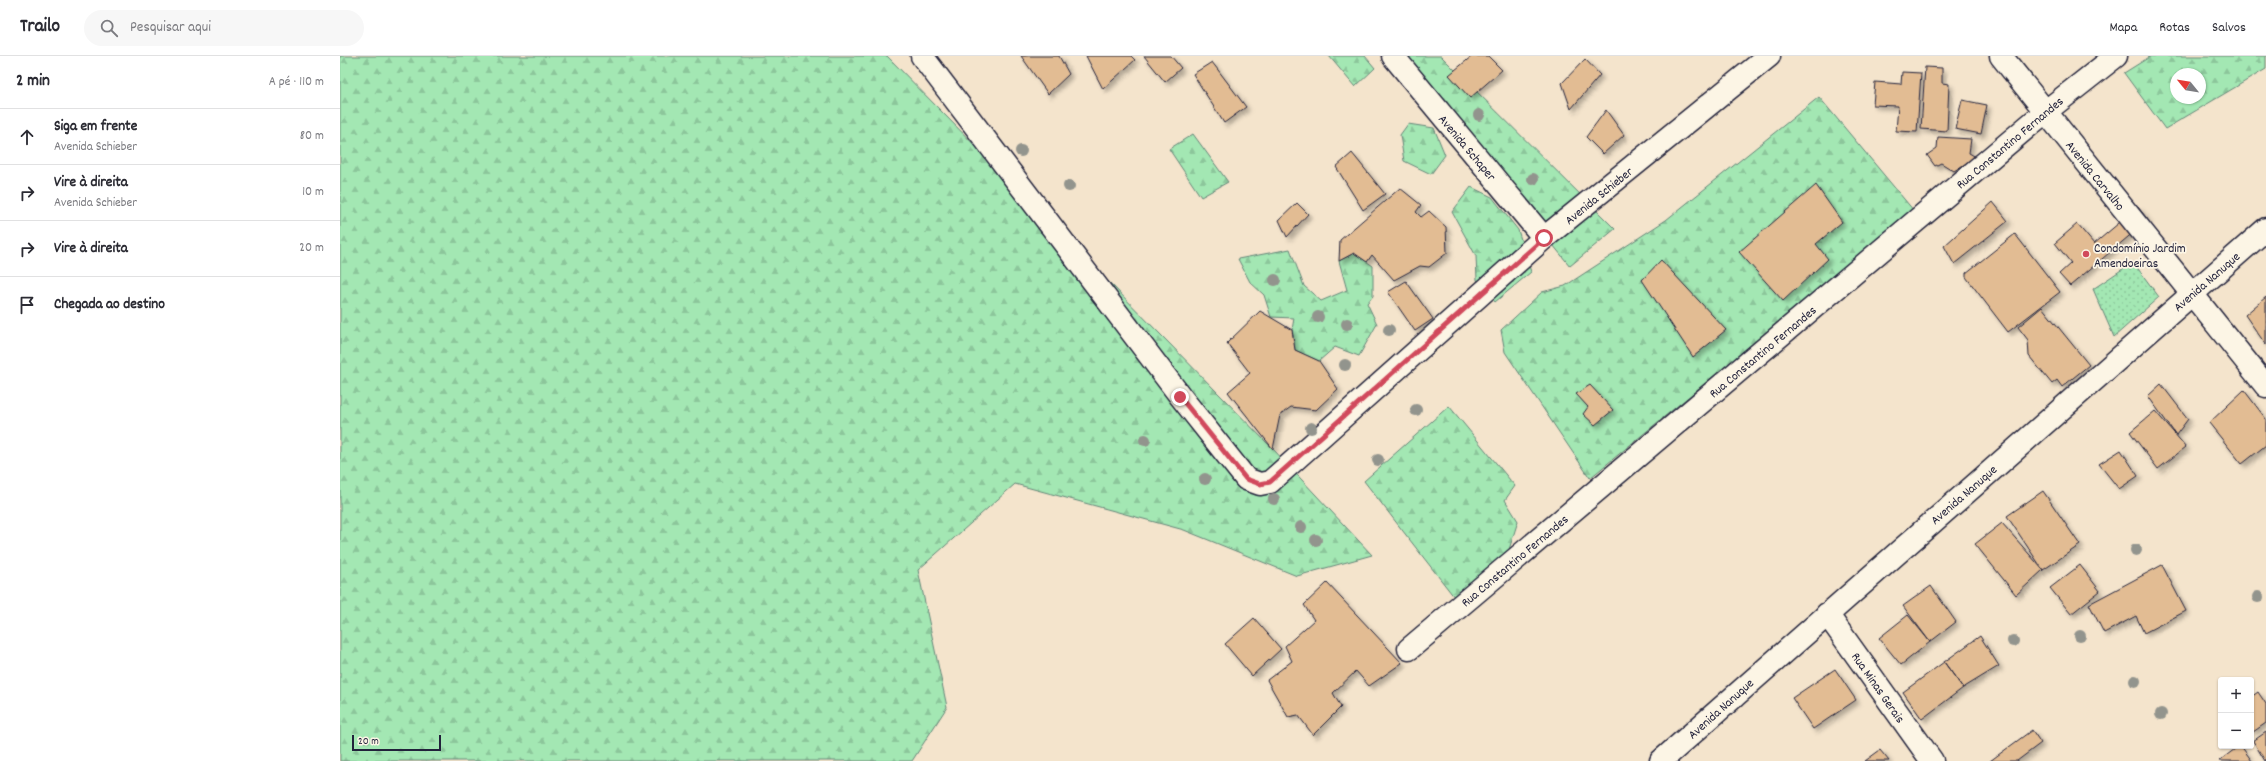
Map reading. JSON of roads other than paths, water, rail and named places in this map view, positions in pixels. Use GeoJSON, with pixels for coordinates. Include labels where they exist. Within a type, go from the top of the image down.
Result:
{"type":"FeatureCollection","features":[{"type":"Feature","properties":{"kind":"street","name":"Avenida Schieber"},"geometry":{"type":"LineString","coordinates":[[922,56],[1180,397],[1246,479],[1260,484],[1270,482],[1544,238],[1769,56]]}},
{"type":"Feature","properties":{"kind":"street","name":"Avenida Schaper"},"geometry":{"type":"LineString","coordinates":[[1393,56],[1544,238]]}},
{"type":"Feature","properties":{"kind":"street","name":"Avenida Carvalho"},"geometry":{"type":"LineString","coordinates":[[2001,56],[2193,293],[2266,386]]}},
{"type":"Feature","properties":{"kind":"street","name":"Rua Constantino Fernandes"},"geometry":{"type":"LineString","coordinates":[[1409,649],[2045,112],[2116,56]]}},
{"type":"Feature","properties":{"kind":"street","name":"Avenida Nanuque"},"geometry":{"type":"LineString","coordinates":[[1661,761],[2266,229]]}},
{"type":"Feature","properties":{"kind":"street","name":"Rua Minas Gerais"},"geometry":{"type":"LineString","coordinates":[[1827,614],[1932,761]]}},
{"type":"Feature","properties":{"kind":"place","name":"Condomínio Jardim Amendoeiras"},"geometry":{"type":"Point","coordinates":[2086,254]}}]}
